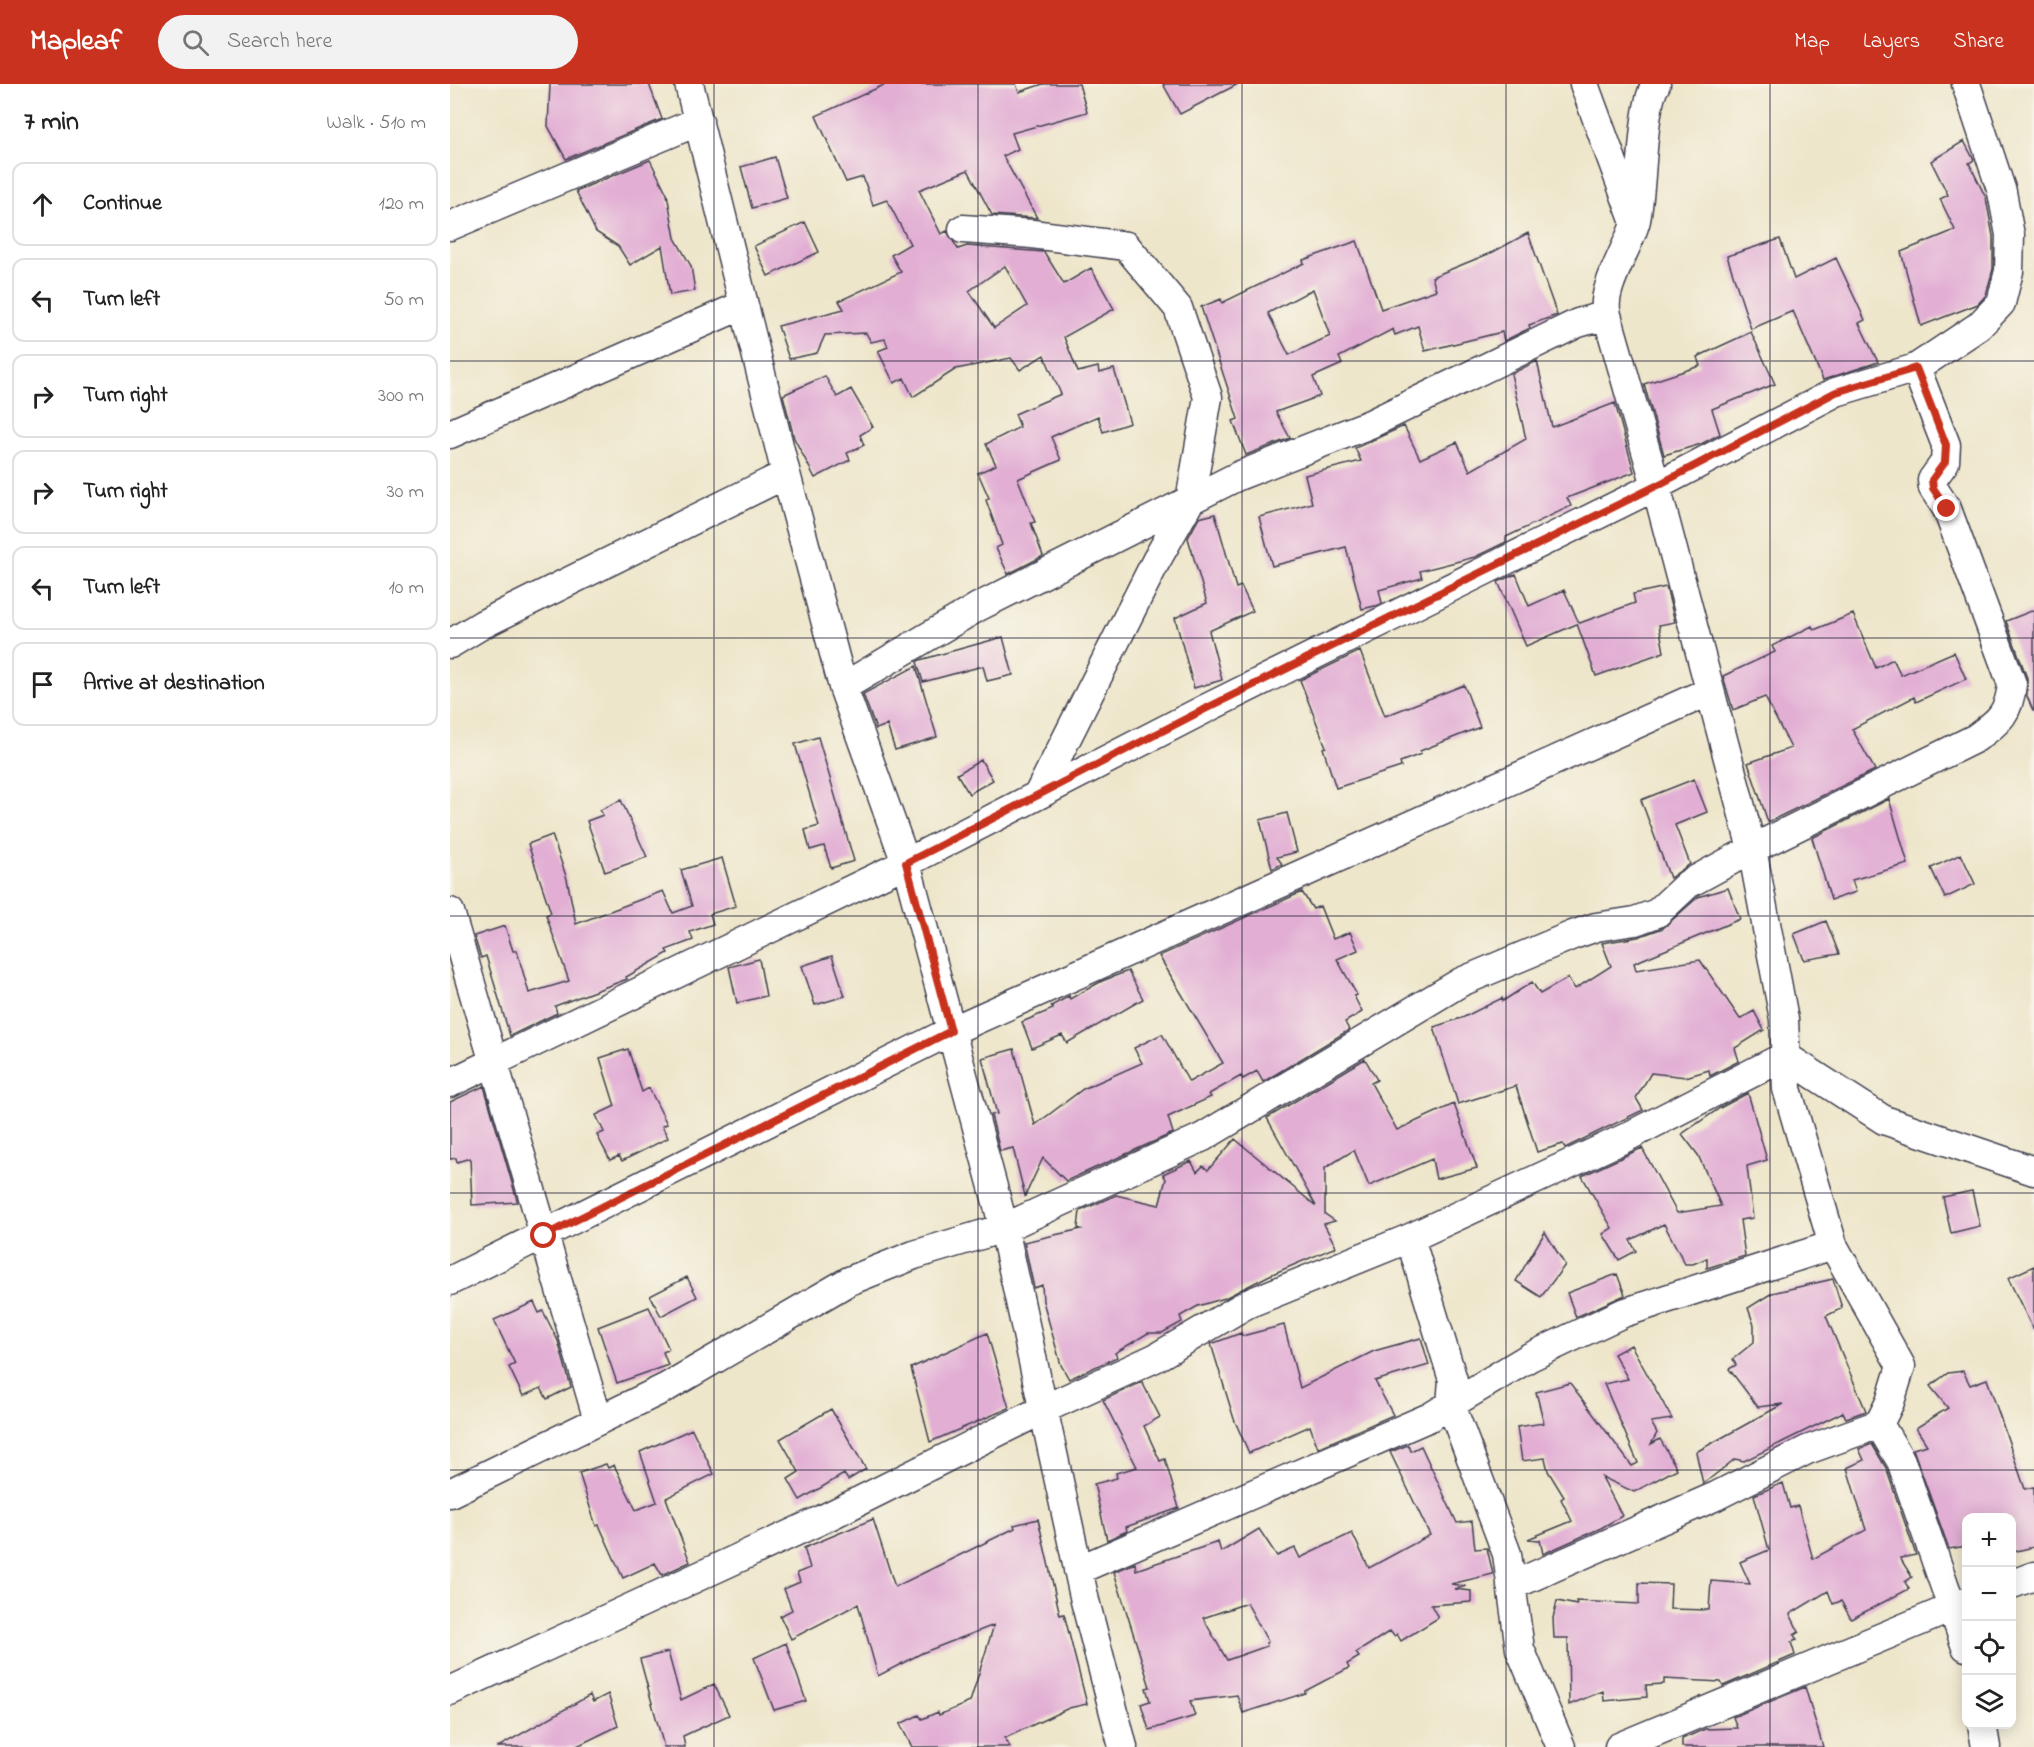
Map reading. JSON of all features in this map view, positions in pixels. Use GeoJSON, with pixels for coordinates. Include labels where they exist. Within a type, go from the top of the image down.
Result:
{"type":"FeatureCollection","features":[{"type":"Feature","properties":{"kind":"street"},"geometry":{"type":"LineString","coordinates":[[689,84],[786,474],[843,687],[906,863],[1004,1228],[1078,1570],[1123,1747]]}},
{"type":"Feature","properties":{"kind":"street"},"geometry":{"type":"LineString","coordinates":[[1584,84],[1635,223]]}},
{"type":"Feature","properties":{"kind":"street"},"geometry":{"type":"LineString","coordinates":[[1511,1586],[1716,1496],[1807,1450],[1879,1424],[1890,1402],[1900,1366],[1833,1245],[1787,1089],[1784,1020],[1752,849],[1656,486],[1607,315],[1605,299],[1635,223],[1648,107],[1656,84]]}},
{"type":"Feature","properties":{"kind":"street"},"geometry":{"type":"LineString","coordinates":[[450,1083],[906,863],[1205,709],[1656,486],[1836,392],[1916,368],[1979,326],[1994,311],[2001,303],[2009,271],[2010,235],[2002,192],[1966,84]]}},
{"type":"Feature","properties":{"kind":"street"},"geometry":{"type":"LineString","coordinates":[[450,226],[699,122]]}},
{"type":"Feature","properties":{"kind":"street"},"geometry":{"type":"LineString","coordinates":[[963,229],[1032,234],[1126,246],[1178,308],[1208,397],[1190,501],[1156,561],[1038,795]]}},
{"type":"Feature","properties":{"kind":"street"},"geometry":{"type":"LineString","coordinates":[[450,434],[743,305]]}},
{"type":"Feature","properties":{"kind":"street"},"geometry":{"type":"LineString","coordinates":[[843,687],[978,607],[1238,476],[1370,424],[1578,324],[1607,315]]}},
{"type":"Feature","properties":{"kind":"street"},"geometry":{"type":"LineString","coordinates":[[450,1493],[667,1387],[849,1281],[914,1255],[1004,1228],[1203,1137],[1461,982],[1572,935],[1596,927],[1635,921],[1657,913],[1688,885],[1752,849],[1976,738],[1997,723],[2010,704],[2012,684],[1947,509],[1933,488],[1932,480],[1945,462],[1946,445],[1916,368]]}},
{"type":"Feature","properties":{"kind":"street"},"geometry":{"type":"LineString","coordinates":[[450,644],[483,624],[786,474]]}},
{"type":"Feature","properties":{"kind":"street"},"geometry":{"type":"LineString","coordinates":[[450,1281],[951,1031],[1710,691]]}},
{"type":"Feature","properties":{"kind":"street"},"geometry":{"type":"LineString","coordinates":[[450,912],[598,1420]]}},
{"type":"Feature","properties":{"kind":"street"},"geometry":{"type":"LineString","coordinates":[[1785,1056],[1884,1120],[2034,1171]]}},
{"type":"Feature","properties":{"kind":"street"},"geometry":{"type":"LineString","coordinates":[[450,1691],[823,1519],[1044,1409],[1155,1358],[1247,1304],[1410,1238],[1625,1138],[1785,1056]]}},
{"type":"Feature","properties":{"kind":"street"},"geometry":{"type":"LineString","coordinates":[[1410,1238],[1453,1380],[1451,1405],[1507,1554],[1520,1648],[1561,1747]]}},
{"type":"Feature","properties":{"kind":"street"},"geometry":{"type":"LineString","coordinates":[[1078,1570],[1430,1418],[1530,1357],[1623,1313],[1833,1245]]}},
{"type":"Feature","properties":{"kind":"street"},"geometry":{"type":"LineString","coordinates":[[1879,1424],[1901,1461],[1960,1604],[1962,1621]]}},
{"type":"Feature","properties":{"kind":"street"},"geometry":{"type":"LineString","coordinates":[[2016,1583],[2034,1576]]}},
{"type":"Feature","properties":{"kind":"street"},"geometry":{"type":"LineString","coordinates":[[1619,1747],[1960,1604]]}},
{"type":"Feature","properties":{"kind":"street"},"geometry":{"type":"LineString","coordinates":[[1983,1729],[1986,1747]]}},
{"type":"Feature","properties":{"kind":"building"},"geometry":{"type":"Polygon","coordinates":[[[550,84],[649,84],[662,119],[566,159],[548,126],[550,84]]]}},
{"type":"Feature","properties":{"kind":"building"},"geometry":{"type":"Polygon","coordinates":[[[886,84],[1016,84],[1019,92],[1043,84],[1079,84],[1087,112],[1012,133],[1018,149],[1003,156],[1037,218],[992,215],[968,170],[919,190],[941,234],[947,231],[958,249],[967,246],[1044,252],[1064,284],[1091,268],[1114,309],[1064,337],[1078,372],[1098,367],[1099,373],[1114,369],[1130,423],[1103,432],[1098,416],[1051,437],[1061,460],[1018,479],[1035,522],[1031,523],[1043,556],[1008,574],[996,548],[1002,545],[986,500],[989,498],[978,473],[996,465],[986,444],[1020,427],[1015,414],[1061,394],[1044,355],[1020,370],[1011,358],[956,369],[913,397],[904,378],[894,383],[878,351],[888,347],[885,339],[871,342],[866,333],[825,335],[817,353],[789,359],[778,326],[844,309],[839,301],[901,272],[891,255],[910,244],[887,200],[873,205],[863,177],[846,182],[816,116],[886,84]],[[1005,266],[969,291],[994,328],[1027,306],[1005,266]]]}},
{"type":"Feature","properties":{"kind":"building"},"geometry":{"type":"Polygon","coordinates":[[[1163,84],[1238,84],[1180,114],[1163,84]]]}},
{"type":"Feature","properties":{"kind":"building"},"geometry":{"type":"Polygon","coordinates":[[[1964,141],[1974,160],[1969,163],[1986,198],[1993,236],[1993,269],[1986,295],[1978,304],[1921,326],[1901,252],[1955,230],[1940,199],[1948,195],[1931,161],[1964,141]]]}},
{"type":"Feature","properties":{"kind":"building"},"geometry":{"type":"Polygon","coordinates":[[[775,157],[787,198],[752,208],[741,167],[775,157]]]}},
{"type":"Feature","properties":{"kind":"building"},"geometry":{"type":"Polygon","coordinates":[[[650,160],[667,194],[675,238],[691,266],[695,291],[670,295],[662,246],[630,265],[618,246],[596,232],[576,191],[650,160]]]}},
{"type":"Feature","properties":{"kind":"building"},"geometry":{"type":"Polygon","coordinates":[[[805,222],[819,252],[768,276],[754,246],[805,222]]]}},
{"type":"Feature","properties":{"kind":"building"},"geometry":{"type":"Polygon","coordinates":[[[1528,233],[1557,315],[1529,325],[1530,328],[1504,341],[1502,332],[1425,351],[1418,326],[1395,335],[1393,329],[1339,357],[1342,364],[1313,377],[1320,396],[1276,412],[1290,438],[1246,455],[1233,421],[1238,419],[1201,307],[1221,299],[1222,303],[1304,263],[1303,260],[1357,241],[1381,309],[1436,290],[1432,277],[1493,252],[1528,233]],[[1313,289],[1268,313],[1289,355],[1330,336],[1313,289]]]}},
{"type":"Feature","properties":{"kind":"building"},"geometry":{"type":"Polygon","coordinates":[[[1780,239],[1794,279],[1836,258],[1865,320],[1859,323],[1878,362],[1823,380],[1793,311],[1751,329],[1727,256],[1780,239]]]}},
{"type":"Feature","properties":{"kind":"building"},"geometry":{"type":"Polygon","coordinates":[[[1751,332],[1775,384],[1712,409],[1720,434],[1701,444],[1664,455],[1644,384],[1700,366],[1697,357],[1751,332]]]}},
{"type":"Feature","properties":{"kind":"building"},"geometry":{"type":"Polygon","coordinates":[[[1537,361],[1552,427],[1615,403],[1634,472],[1567,498],[1571,506],[1506,537],[1506,542],[1475,557],[1420,571],[1422,578],[1379,590],[1382,603],[1379,605],[1362,609],[1346,547],[1272,566],[1259,517],[1312,503],[1305,475],[1361,461],[1355,448],[1404,426],[1420,459],[1457,442],[1470,471],[1526,439],[1511,374],[1537,361]]]}},
{"type":"Feature","properties":{"kind":"building"},"geometry":{"type":"Polygon","coordinates":[[[825,376],[837,397],[851,389],[873,427],[860,435],[864,445],[847,453],[850,460],[815,478],[794,438],[783,395],[825,376]]]}},
{"type":"Feature","properties":{"kind":"building"},"geometry":{"type":"Polygon","coordinates":[[[1215,514],[1236,588],[1241,586],[1253,611],[1209,631],[1222,680],[1194,688],[1175,618],[1207,603],[1188,538],[1199,518],[1215,514]]]}},
{"type":"Feature","properties":{"kind":"building"},"geometry":{"type":"Polygon","coordinates":[[[1516,574],[1529,606],[1564,590],[1579,623],[1526,646],[1498,582],[1516,574]]]}},
{"type":"Feature","properties":{"kind":"building"},"geometry":{"type":"Polygon","coordinates":[[[1666,587],[1675,622],[1659,625],[1664,652],[1596,676],[1577,624],[1635,603],[1633,594],[1666,587]]]}},
{"type":"Feature","properties":{"kind":"building"},"geometry":{"type":"Polygon","coordinates":[[[2034,610],[2033,711],[2027,696],[2027,678],[2006,621],[2034,610]]]}},
{"type":"Feature","properties":{"kind":"building"},"geometry":{"type":"Polygon","coordinates":[[[1853,614],[1876,668],[1893,659],[1901,675],[1954,652],[1966,679],[1916,702],[1914,697],[1852,729],[1875,770],[1768,822],[1748,763],[1791,748],[1765,697],[1733,710],[1723,676],[1775,652],[1772,646],[1812,626],[1814,630],[1853,614]]]}},
{"type":"Feature","properties":{"kind":"building"},"geometry":{"type":"Polygon","coordinates":[[[1003,637],[1013,675],[987,681],[983,666],[923,682],[917,662],[920,660],[1003,637]]]}},
{"type":"Feature","properties":{"kind":"building"},"geometry":{"type":"Polygon","coordinates":[[[1360,651],[1385,716],[1464,685],[1480,727],[1420,751],[1421,754],[1400,762],[1401,767],[1336,788],[1323,748],[1326,747],[1300,680],[1360,651]]]}},
{"type":"Feature","properties":{"kind":"building"},"geometry":{"type":"Polygon","coordinates":[[[916,666],[937,737],[895,750],[887,725],[876,729],[863,694],[916,666]]]}},
{"type":"Feature","properties":{"kind":"building"},"geometry":{"type":"Polygon","coordinates":[[[818,737],[854,861],[831,868],[824,846],[810,850],[805,830],[819,826],[795,744],[818,737]]]}},
{"type":"Feature","properties":{"kind":"building"},"geometry":{"type":"Polygon","coordinates":[[[981,760],[993,780],[969,794],[957,774],[981,760]]]}},
{"type":"Feature","properties":{"kind":"building"},"geometry":{"type":"Polygon","coordinates":[[[1694,779],[1707,812],[1675,825],[1690,864],[1670,878],[1641,800],[1694,779]]]}},
{"type":"Feature","properties":{"kind":"building"},"geometry":{"type":"Polygon","coordinates":[[[1889,799],[1908,864],[1852,880],[1856,892],[1831,900],[1812,838],[1889,799]]]}},
{"type":"Feature","properties":{"kind":"building"},"geometry":{"type":"Polygon","coordinates":[[[621,800],[647,857],[605,872],[587,821],[603,815],[600,810],[621,800]]]}},
{"type":"Feature","properties":{"kind":"building"},"geometry":{"type":"Polygon","coordinates":[[[1287,813],[1297,852],[1277,857],[1282,864],[1272,869],[1260,820],[1287,813]]]}},
{"type":"Feature","properties":{"kind":"building"},"geometry":{"type":"Polygon","coordinates":[[[552,835],[567,879],[576,924],[663,891],[673,913],[692,906],[681,870],[722,858],[736,906],[710,914],[713,924],[690,932],[693,940],[666,950],[668,953],[626,977],[627,979],[555,1006],[557,1013],[510,1036],[486,956],[481,958],[474,936],[505,926],[513,951],[517,951],[529,993],[569,981],[546,915],[551,913],[528,844],[552,835]]]}},
{"type":"Feature","properties":{"kind":"building"},"geometry":{"type":"Polygon","coordinates":[[[1961,854],[1975,884],[1945,898],[1931,868],[1961,854]]]}},
{"type":"Feature","properties":{"kind":"building"},"geometry":{"type":"Polygon","coordinates":[[[1728,888],[1740,919],[1634,963],[1636,970],[1700,960],[1740,1019],[1754,1011],[1764,1030],[1735,1048],[1739,1061],[1710,1076],[1709,1070],[1686,1077],[1651,1073],[1636,1098],[1643,1110],[1565,1148],[1563,1144],[1537,1152],[1516,1086],[1458,1104],[1434,1027],[1464,1017],[1502,998],[1503,1001],[1532,982],[1540,994],[1568,978],[1575,989],[1611,966],[1602,943],[1638,937],[1663,928],[1698,897],[1728,888]]]}},
{"type":"Feature","properties":{"kind":"building"},"geometry":{"type":"Polygon","coordinates":[[[1302,892],[1313,909],[1320,906],[1333,939],[1350,932],[1358,950],[1337,959],[1357,995],[1354,996],[1362,1012],[1345,1022],[1349,1030],[1263,1082],[1257,1071],[1243,1079],[1241,1076],[1209,1094],[1211,1097],[1168,1117],[1173,1133],[1066,1181],[1043,1158],[1025,1196],[1013,1148],[1000,1151],[991,1115],[997,1114],[982,1058],[1014,1049],[1035,1125],[1083,1089],[1142,1063],[1134,1048],[1162,1034],[1189,1082],[1223,1063],[1159,956],[1302,892]]]}},
{"type":"Feature","properties":{"kind":"building"},"geometry":{"type":"Polygon","coordinates":[[[1826,921],[1839,954],[1804,960],[1794,934],[1826,921]]]}},
{"type":"Feature","properties":{"kind":"building"},"geometry":{"type":"Polygon","coordinates":[[[832,956],[845,996],[815,1005],[802,966],[832,956]]]}},
{"type":"Feature","properties":{"kind":"building"},"geometry":{"type":"Polygon","coordinates":[[[759,959],[766,996],[737,1003],[729,967],[759,959]]]}},
{"type":"Feature","properties":{"kind":"building"},"geometry":{"type":"Polygon","coordinates":[[[1128,971],[1143,999],[1067,1043],[1062,1035],[1032,1048],[1022,1022],[1053,1009],[1051,1006],[1069,996],[1070,999],[1102,981],[1128,971]]]}},
{"type":"Feature","properties":{"kind":"building"},"geometry":{"type":"Polygon","coordinates":[[[628,1049],[642,1092],[649,1088],[667,1124],[662,1126],[668,1138],[622,1161],[619,1156],[610,1160],[597,1135],[604,1132],[596,1115],[615,1106],[600,1058],[628,1049]]]}},
{"type":"Feature","properties":{"kind":"building"},"geometry":{"type":"Polygon","coordinates":[[[1365,1059],[1377,1080],[1371,1083],[1397,1130],[1454,1104],[1477,1168],[1436,1179],[1432,1159],[1369,1186],[1354,1150],[1325,1168],[1325,1214],[1335,1221],[1324,1224],[1336,1247],[1270,1275],[1225,1298],[1198,1306],[1180,1316],[1182,1322],[1162,1333],[1148,1333],[1115,1353],[1117,1357],[1069,1379],[1061,1365],[1043,1301],[1042,1285],[1034,1288],[1024,1242],[1081,1229],[1078,1228],[1080,1211],[1116,1195],[1159,1205],[1166,1179],[1163,1174],[1191,1161],[1197,1172],[1203,1166],[1208,1170],[1235,1139],[1316,1206],[1267,1118],[1365,1059]]]}},
{"type":"Feature","properties":{"kind":"building"},"geometry":{"type":"Polygon","coordinates":[[[484,1086],[517,1202],[472,1205],[470,1158],[457,1162],[456,1158],[450,1159],[450,1102],[484,1086]]]}},
{"type":"Feature","properties":{"kind":"building"},"geometry":{"type":"Polygon","coordinates":[[[1748,1093],[1767,1160],[1747,1166],[1753,1218],[1740,1220],[1745,1256],[1707,1268],[1707,1258],[1693,1264],[1685,1264],[1664,1224],[1630,1240],[1636,1251],[1619,1260],[1603,1234],[1612,1228],[1582,1176],[1642,1148],[1677,1213],[1721,1206],[1698,1155],[1682,1134],[1720,1108],[1748,1093]]]}},
{"type":"Feature","properties":{"kind":"building"},"geometry":{"type":"Polygon","coordinates":[[[1972,1191],[1980,1226],[1951,1233],[1943,1197],[1972,1191]]]}},
{"type":"Feature","properties":{"kind":"building"},"geometry":{"type":"Polygon","coordinates":[[[1545,1232],[1565,1265],[1541,1297],[1516,1281],[1545,1232]]]}},
{"type":"Feature","properties":{"kind":"building"},"geometry":{"type":"Polygon","coordinates":[[[2034,1266],[2034,1331],[2008,1278],[2034,1266]]]}},
{"type":"Feature","properties":{"kind":"building"},"geometry":{"type":"Polygon","coordinates":[[[1617,1274],[1625,1295],[1576,1317],[1567,1293],[1617,1274]]]}},
{"type":"Feature","properties":{"kind":"building"},"geometry":{"type":"Polygon","coordinates":[[[687,1277],[697,1297],[661,1316],[650,1296],[687,1277]]]}},
{"type":"Feature","properties":{"kind":"building"},"geometry":{"type":"Polygon","coordinates":[[[1833,1279],[1842,1308],[1826,1316],[1866,1411],[1846,1418],[1843,1412],[1744,1461],[1735,1459],[1703,1484],[1696,1452],[1783,1404],[1758,1407],[1729,1369],[1736,1365],[1733,1359],[1754,1342],[1754,1325],[1748,1308],[1772,1293],[1833,1279]]]}},
{"type":"Feature","properties":{"kind":"building"},"geometry":{"type":"Polygon","coordinates":[[[534,1302],[539,1313],[543,1311],[558,1341],[571,1387],[547,1399],[541,1388],[523,1396],[509,1367],[515,1364],[494,1320],[534,1302]]]}},
{"type":"Feature","properties":{"kind":"building"},"geometry":{"type":"Polygon","coordinates":[[[649,1307],[669,1349],[663,1352],[668,1365],[617,1383],[598,1327],[649,1307]]]}},
{"type":"Feature","properties":{"kind":"building"},"geometry":{"type":"Polygon","coordinates":[[[1284,1325],[1300,1388],[1374,1351],[1421,1338],[1429,1365],[1375,1381],[1393,1415],[1318,1448],[1310,1426],[1249,1453],[1234,1419],[1211,1344],[1241,1333],[1242,1336],[1284,1325]]]}},
{"type":"Feature","properties":{"kind":"building"},"geometry":{"type":"Polygon","coordinates":[[[987,1333],[1009,1408],[930,1442],[911,1368],[987,1333]]]}},
{"type":"Feature","properties":{"kind":"building"},"geometry":{"type":"Polygon","coordinates":[[[1631,1345],[1672,1419],[1651,1422],[1657,1433],[1651,1444],[1660,1439],[1677,1469],[1634,1492],[1602,1477],[1622,1516],[1543,1554],[1540,1540],[1528,1539],[1572,1521],[1561,1499],[1564,1497],[1548,1471],[1545,1458],[1522,1461],[1517,1427],[1544,1423],[1536,1392],[1570,1383],[1632,1466],[1638,1463],[1604,1384],[1628,1379],[1614,1354],[1631,1345]]]}},
{"type":"Feature","properties":{"kind":"building"},"geometry":{"type":"Polygon","coordinates":[[[1963,1371],[1970,1385],[1987,1379],[2025,1489],[2034,1487],[2034,1547],[2016,1551],[2016,1513],[1962,1513],[1962,1547],[1949,1549],[1913,1449],[1927,1445],[1916,1428],[1948,1408],[1930,1386],[1948,1373],[1963,1371]]]}},
{"type":"Feature","properties":{"kind":"building"},"geometry":{"type":"Polygon","coordinates":[[[1142,1382],[1160,1417],[1144,1426],[1160,1461],[1165,1459],[1179,1508],[1126,1527],[1127,1531],[1107,1540],[1094,1484],[1117,1478],[1116,1473],[1137,1467],[1103,1400],[1142,1382]]]}},
{"type":"Feature","properties":{"kind":"building"},"geometry":{"type":"Polygon","coordinates":[[[831,1409],[866,1469],[848,1480],[844,1474],[800,1500],[788,1479],[799,1472],[780,1439],[831,1409]]]}},
{"type":"Feature","properties":{"kind":"building"},"geometry":{"type":"Polygon","coordinates":[[[692,1429],[714,1474],[666,1498],[690,1562],[662,1575],[655,1563],[623,1578],[599,1525],[596,1526],[579,1473],[606,1464],[608,1468],[614,1465],[636,1510],[657,1502],[640,1452],[692,1429]]]}},
{"type":"Feature","properties":{"kind":"building"},"geometry":{"type":"Polygon","coordinates":[[[1872,1444],[1886,1468],[1916,1555],[1900,1558],[1912,1577],[1905,1582],[1909,1589],[1851,1619],[1841,1601],[1833,1604],[1828,1591],[1790,1614],[1799,1632],[1794,1635],[1797,1640],[1791,1642],[1795,1655],[1723,1686],[1721,1682],[1664,1679],[1664,1684],[1646,1685],[1647,1697],[1604,1701],[1603,1691],[1569,1705],[1568,1638],[1554,1638],[1553,1618],[1557,1601],[1577,1605],[1576,1601],[1639,1604],[1639,1583],[1671,1584],[1670,1609],[1709,1610],[1711,1581],[1750,1584],[1740,1562],[1769,1550],[1754,1495],[1783,1483],[1790,1508],[1798,1506],[1813,1559],[1866,1530],[1847,1468],[1864,1460],[1859,1449],[1872,1444]]]}},
{"type":"Feature","properties":{"kind":"building"},"geometry":{"type":"Polygon","coordinates":[[[1408,1445],[1411,1451],[1421,1446],[1457,1523],[1472,1521],[1475,1549],[1487,1548],[1493,1574],[1451,1584],[1466,1586],[1455,1589],[1471,1591],[1471,1602],[1431,1605],[1438,1618],[1401,1641],[1397,1634],[1394,1636],[1390,1631],[1356,1653],[1359,1657],[1347,1664],[1349,1668],[1305,1693],[1243,1713],[1237,1695],[1190,1701],[1195,1716],[1149,1730],[1141,1704],[1150,1701],[1146,1688],[1150,1687],[1114,1572],[1135,1563],[1136,1570],[1218,1542],[1221,1552],[1259,1529],[1277,1556],[1295,1548],[1300,1558],[1352,1533],[1369,1568],[1430,1535],[1390,1452],[1408,1445]],[[1247,1603],[1203,1618],[1227,1660],[1267,1646],[1268,1642],[1247,1603]]]}},
{"type":"Feature","properties":{"kind":"building"},"geometry":{"type":"Polygon","coordinates":[[[873,1519],[895,1587],[1015,1528],[1014,1525],[1038,1519],[1060,1615],[1064,1614],[1087,1704],[1069,1708],[1005,1738],[1010,1747],[912,1747],[900,1724],[919,1715],[922,1719],[938,1712],[939,1715],[970,1702],[994,1625],[922,1653],[878,1676],[858,1604],[791,1639],[780,1616],[792,1610],[784,1589],[800,1582],[797,1573],[810,1568],[804,1548],[873,1519]]]}},
{"type":"Feature","properties":{"kind":"building"},"geometry":{"type":"Polygon","coordinates":[[[786,1643],[806,1701],[774,1710],[754,1658],[786,1643]]]}},
{"type":"Feature","properties":{"kind":"building"},"geometry":{"type":"Polygon","coordinates":[[[668,1652],[681,1700],[714,1684],[729,1715],[683,1736],[685,1747],[664,1747],[640,1659],[668,1652]]]}},
{"type":"Feature","properties":{"kind":"building"},"geometry":{"type":"Polygon","coordinates":[[[1805,1687],[1823,1747],[1682,1747],[1682,1739],[1705,1729],[1737,1728],[1733,1717],[1805,1687]]]}},
{"type":"Feature","properties":{"kind":"building"},"geometry":{"type":"Polygon","coordinates":[[[608,1694],[618,1726],[575,1747],[498,1747],[590,1695],[593,1702],[608,1694]]]}},
{"type":"Feature","properties":{"kind":"route"},"geometry":{"type":"LineString","coordinates":[[544,1236],[951,1031],[906,863],[1205,709],[1656,486],[1836,392],[1916,368],[1946,445],[1945,462],[1932,480],[1933,488],[1947,509]]}}]}
